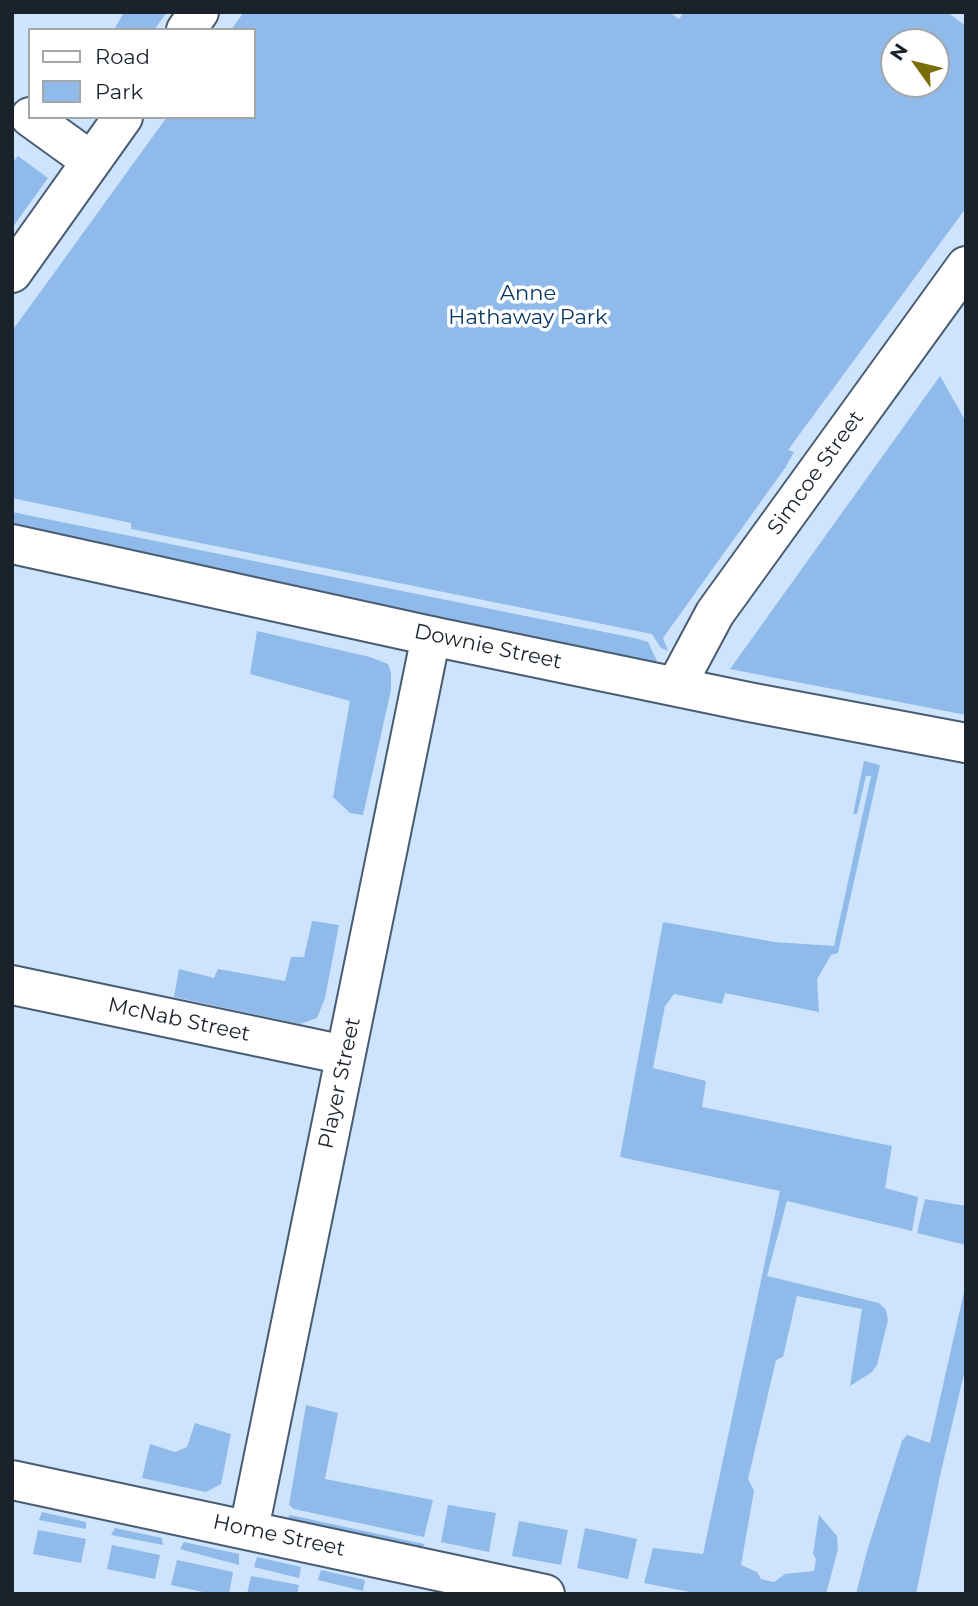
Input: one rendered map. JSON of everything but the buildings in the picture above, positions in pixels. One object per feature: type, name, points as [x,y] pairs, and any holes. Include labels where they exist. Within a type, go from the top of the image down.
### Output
[{"type":"street","points":[[187,28],[199,12]]},
{"type":"street","points":[[12,105],[28,116]]},
{"type":"street","points":[[33,119],[91,161]]},
{"type":"street","points":[[12,273],[122,119]]},
{"type":"street","name":"Simcoe Street","points":[[676,686],[715,613],[966,266]]},
{"type":"street","name":"Downie Street","points":[[12,544],[431,636],[966,743]]},
{"type":"street","name":"Player Street","points":[[249,1529],[431,636]]},
{"type":"street","name":"McNab Street","points":[[12,985],[345,1055]]},
{"type":"street","name":"Home Street","points":[[12,1479],[545,1594]]},
{"type":"green space","points":[[124,12],[167,12],[155,28],[115,28]]},
{"type":"green space","name":"Anne Hathaway Park","points":[[244,12],[669,12],[679,19],[684,12],[947,12],[966,26],[966,208],[788,450],[794,452],[785,468],[663,638],[668,651],[661,648],[652,634],[131,529],[131,523],[12,498],[12,331],[166,119],[256,119],[256,28],[232,28]]},
{"type":"green space","points":[[18,156],[48,178],[12,228],[12,163]]},
{"type":"green space","points":[[940,376],[966,422],[966,715],[730,669]]},
{"type":"green space","points":[[12,512],[634,638],[648,642],[657,661],[651,665],[12,534]]},
{"type":"green space","points":[[257,631],[370,657],[388,664],[391,690],[363,815],[350,813],[333,797],[350,701],[250,674]]},
{"type":"green space","points":[[864,761],[880,765],[838,953],[831,955],[817,979],[819,1012],[725,993],[722,1004],[674,994],[665,1006],[653,1068],[706,1081],[702,1107],[892,1146],[885,1188],[918,1197],[912,1231],[787,1201],[767,1276],[879,1303],[886,1310],[888,1320],[877,1365],[872,1372],[850,1386],[862,1309],[797,1296],[783,1357],[776,1360],[748,1479],[754,1491],[741,1565],[757,1572],[761,1579],[774,1582],[785,1574],[814,1571],[816,1559],[813,1554],[819,1515],[837,1536],[838,1549],[826,1594],[700,1594],[644,1583],[653,1548],[703,1554],[780,1191],[620,1157],[663,922],[774,942],[834,946],[871,776],[866,776],[857,814],[853,814]]},
{"type":"green space","points":[[312,921],[339,925],[325,998],[317,1018],[300,1024],[174,997],[179,969],[214,978],[218,969],[285,981],[291,957],[304,957]]},
{"type":"green space","points":[[925,1199],[966,1206],[966,1245],[917,1233]]},
{"type":"green space","points":[[966,1283],[966,1365],[916,1594],[856,1594],[902,1441],[907,1435],[930,1443]]},
{"type":"green space","points":[[306,1405],[338,1413],[325,1479],[433,1500],[424,1537],[294,1509],[289,1505]]},
{"type":"green space","points":[[195,1423],[231,1434],[221,1484],[206,1492],[142,1478],[150,1444],[175,1452],[187,1447]]},
{"type":"green space","points":[[448,1505],[496,1513],[489,1552],[441,1542]]},
{"type":"green space","points":[[42,1512],[86,1522],[86,1529],[39,1520]]},
{"type":"green space","points":[[290,1515],[424,1544],[422,1551],[298,1523],[288,1517]]},
{"type":"green space","points":[[519,1521],[568,1530],[561,1565],[512,1556]]},
{"type":"green space","points":[[115,1528],[162,1538],[163,1545],[111,1535]]},
{"type":"green space","points":[[585,1528],[637,1539],[628,1579],[577,1568]]},
{"type":"green space","points":[[38,1530],[86,1539],[81,1563],[33,1554]]},
{"type":"green space","points":[[184,1542],[239,1554],[239,1565],[180,1549]]},
{"type":"green space","points":[[112,1545],[160,1555],[155,1579],[107,1569]]},
{"type":"green space","points":[[257,1557],[301,1567],[299,1578],[254,1567]]},
{"type":"green space","points":[[177,1560],[233,1572],[229,1594],[212,1594],[171,1585]]},
{"type":"green space","points":[[321,1570],[365,1580],[363,1591],[318,1580]]},
{"type":"green space","points":[[251,1576],[299,1585],[297,1594],[247,1594]]}]
